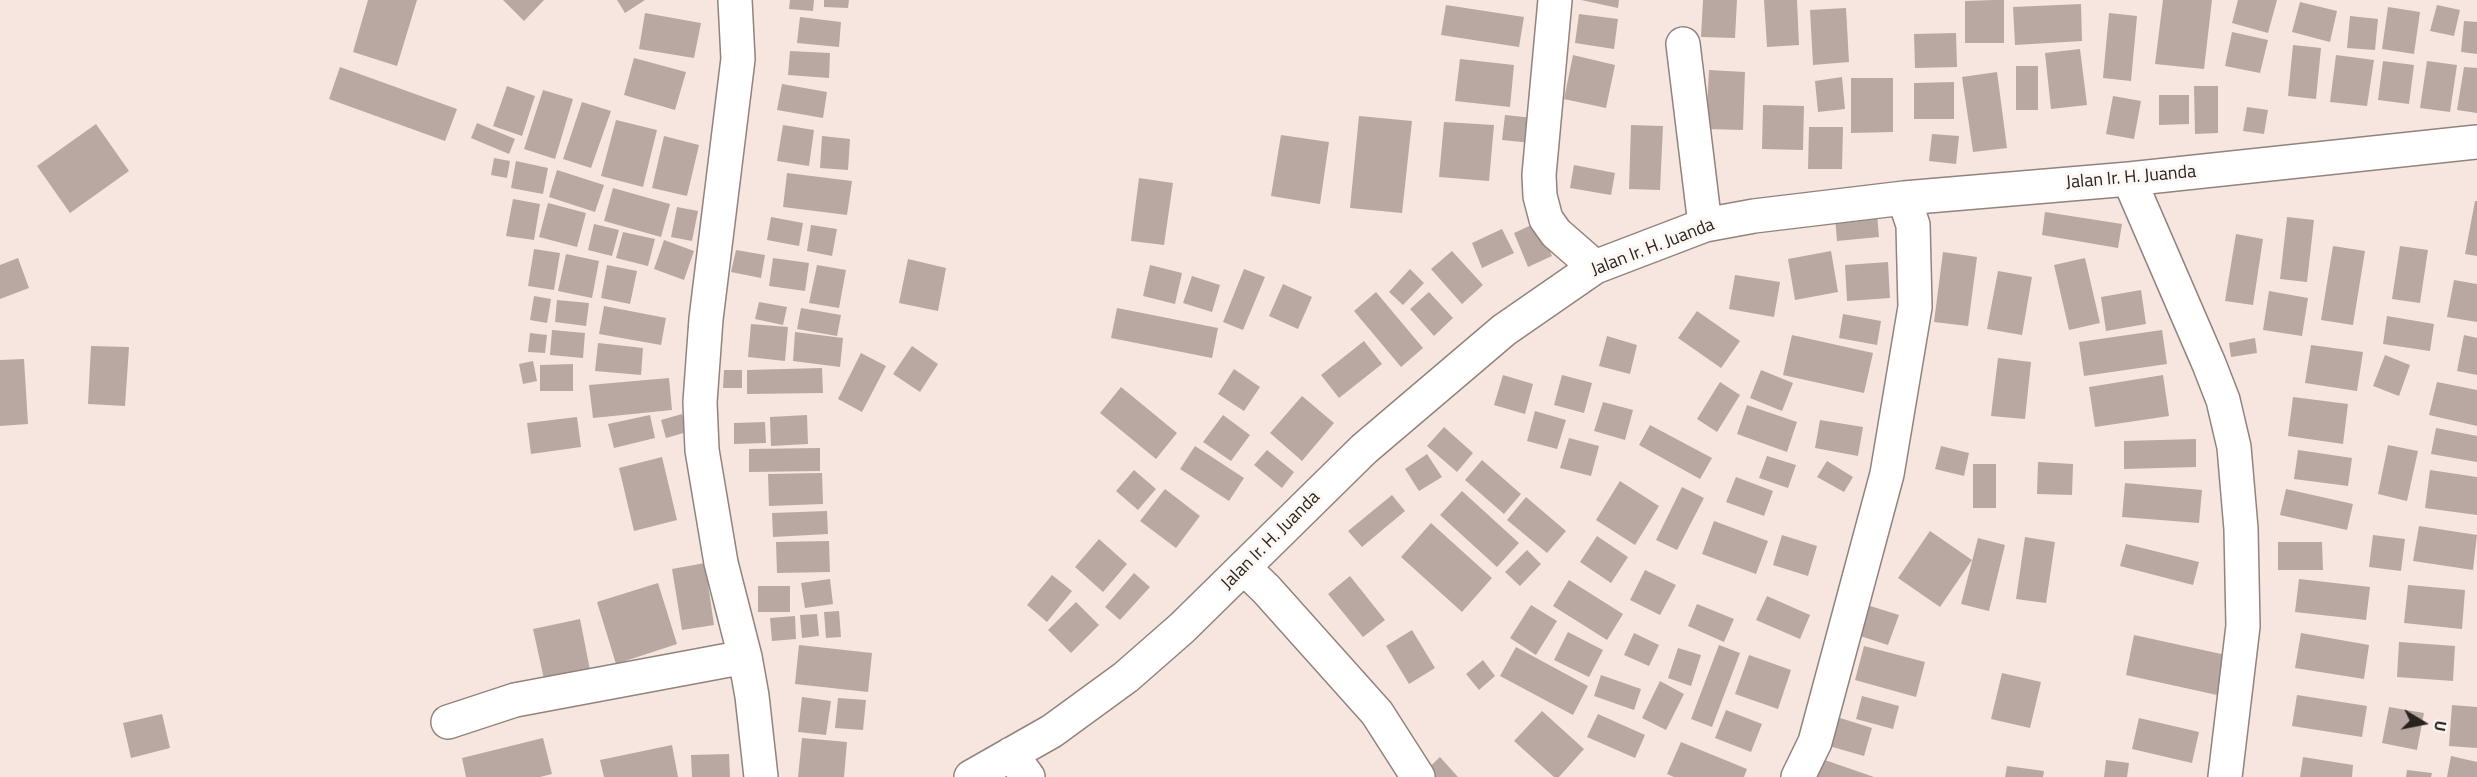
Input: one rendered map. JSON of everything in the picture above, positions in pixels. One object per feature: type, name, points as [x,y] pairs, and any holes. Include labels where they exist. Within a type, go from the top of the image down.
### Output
[{"type":"street","points":[[735,0],[738,59],[706,320],[700,402],[707,493],[721,563],[745,657],[758,738],[761,777]]},
{"type":"street","points":[[1555,0],[1539,175],[1540,196],[1546,219],[1556,233],[1595,267]]},
{"type":"street","points":[[1683,44],[1705,225]]},
{"type":"street","name":"Jalan Ir. H. Juanda","points":[[971,777],[1020,765],[1052,731],[1126,676],[1182,628],[1364,449],[1504,330],[1595,267],[1705,225],[1754,216],[1904,198],[2129,179],[2477,142]]},
{"type":"street","points":[[2129,179],[2209,364],[2223,400],[2234,447],[2241,529],[2243,626],[2225,777]]},
{"type":"street","points":[[1798,777],[1815,742],[1887,474],[1915,307],[1913,225],[1904,198]]},
{"type":"street","points":[[1244,568],[1266,589],[1377,713],[1418,777]]},
{"type":"street","points":[[448,722],[515,700],[745,657]]},
{"type":"building","points":[[368,0],[417,0],[397,66],[353,52]]},
{"type":"building","points":[[503,0],[544,0],[524,21]]},
{"type":"building","points":[[617,0],[645,0],[625,13]]},
{"type":"building","points":[[790,0],[814,0],[813,11],[789,9]]},
{"type":"building","points":[[824,0],[849,0],[848,8],[824,7]]},
{"type":"building","points":[[1581,0],[1619,0],[1618,8]]},
{"type":"building","points":[[1703,0],[1737,0],[1735,38],[1701,37]]},
{"type":"building","points":[[1764,0],[1797,0],[1799,45],[1767,47]]},
{"type":"building","points":[[2004,0],[2004,43],[1965,43],[1965,1]]},
{"type":"building","points":[[2163,0],[2212,0],[2204,69],[2155,64]]},
{"type":"building","points":[[2238,0],[2277,0],[2268,33],[2232,23]]},
{"type":"building","points":[[2300,2],[2337,11],[2330,42],[2292,32]]},
{"type":"building","points":[[2081,4],[2082,41],[2015,45],[2013,7]]},
{"type":"building","points":[[1446,5],[1524,17],[1519,47],[1441,35]]},
{"type":"building","points":[[2437,5],[2460,10],[2454,36],[2430,31]]},
{"type":"building","points":[[2388,7],[2420,12],[2414,54],[2382,49]]},
{"type":"building","points":[[1846,8],[1849,62],[1813,65],[1810,10]]},
{"type":"building","points":[[645,13],[701,23],[694,58],[639,49]]},
{"type":"building","points":[[2109,13],[2137,16],[2131,81],[2103,78]]},
{"type":"building","points":[[1579,14],[1618,19],[1614,49],[1575,43]]},
{"type":"building","points":[[2350,16],[2378,19],[2375,50],[2347,48]]},
{"type":"building","points":[[800,17],[841,22],[839,47],[797,43]]},
{"type":"building","points":[[2464,21],[2477,22],[2477,54],[2461,52]]},
{"type":"building","points":[[2232,32],[2268,40],[2260,73],[2225,66]]},
{"type":"building","points":[[1956,33],[1957,67],[1915,68],[1914,34]]},
{"type":"building","points":[[2293,45],[2321,48],[2316,99],[2288,96]]},
{"type":"building","points":[[2080,49],[2087,105],[2051,109],[2045,53]]},
{"type":"building","points":[[790,51],[830,53],[829,78],[788,75]]},
{"type":"building","points":[[1573,55],[1615,65],[1606,108],[1564,99]]},
{"type":"building","points":[[2336,55],[2374,60],[2367,106],[2330,102]]},
{"type":"building","points":[[634,58],[686,72],[675,110],[624,95]]},
{"type":"building","points":[[1460,59],[1514,65],[1510,107],[1455,101]]},
{"type":"building","points":[[2383,61],[2414,65],[2409,104],[2378,100]]},
{"type":"building","points":[[2427,61],[2457,65],[2450,112],[2420,108]]},
{"type":"building","points":[[2016,66],[2038,66],[2038,110],[2016,110]]},
{"type":"building","points":[[340,67],[457,109],[445,141],[329,99]]},
{"type":"building","points":[[2464,67],[2477,68],[2477,113],[2457,110]]},
{"type":"building","points":[[1709,70],[1745,72],[1743,130],[1706,129]]},
{"type":"building","points":[[1997,72],[2007,148],[1973,152],[1962,77]]},
{"type":"building","points":[[1842,77],[1845,109],[1818,112],[1815,81]]},
{"type":"building","points":[[1851,78],[1893,78],[1893,132],[1851,133]]},
{"type":"building","points":[[1954,82],[1954,119],[1914,119],[1914,83]]},
{"type":"building","points":[[782,84],[827,92],[823,118],[777,110]]},
{"type":"building","points":[[507,86],[535,96],[522,136],[493,126]]},
{"type":"building","points":[[2194,86],[2218,86],[2218,133],[2195,134]]},
{"type":"building","points":[[543,90],[573,99],[555,159],[524,149]]},
{"type":"building","points":[[2159,95],[2189,95],[2189,124],[2159,125]]},
{"type":"building","points":[[2113,96],[2141,101],[2134,139],[2106,134]]},
{"type":"building","points":[[582,102],[611,111],[591,168],[563,159]]},
{"type":"building","points":[[1763,105],[1804,106],[1803,150],[1762,149]]},
{"type":"building","points":[[2247,107],[2268,110],[2264,134],[2243,131]]},
{"type":"building","points":[[1505,115],[1534,118],[1531,143],[1502,140]]},
{"type":"building","points":[[1359,116],[1412,121],[1402,213],[1350,208]]},
{"type":"building","points":[[616,120],[657,130],[643,187],[601,176]]},
{"type":"building","points":[[1444,122],[1494,125],[1489,181],[1439,177]]},
{"type":"building","points":[[477,123],[515,139],[509,154],[471,138]]},
{"type":"building","points":[[96,124],[129,171],[70,213],[37,166]]},
{"type":"building","points":[[783,125],[814,130],[809,166],[777,161]]},
{"type":"building","points":[[1631,125],[1663,126],[1660,190],[1629,189]]},
{"type":"building","points":[[1809,127],[1843,127],[1842,169],[1808,169]]},
{"type":"building","points":[[1932,134],[1959,136],[1956,164],[1929,161]]},
{"type":"building","points":[[1281,135],[1329,142],[1320,204],[1271,196]]},
{"type":"building","points":[[664,136],[699,145],[687,196],[652,188]]},
{"type":"building","points":[[822,136],[850,139],[848,170],[820,168]]},
{"type":"building","points":[[494,158],[510,161],[507,178],[491,175]]},
{"type":"building","points":[[516,161],[548,168],[543,194],[511,188]]},
{"type":"building","points":[[1574,165],[1615,173],[1611,195],[1570,188]]},
{"type":"building","points":[[557,170],[604,185],[595,212],[549,197]]},
{"type":"building","points":[[787,173],[852,181],[847,215],[783,207]]},
{"type":"building","points":[[1139,178],[1173,183],[1164,245],[1131,241]]},
{"type":"building","points":[[613,188],[670,204],[661,237],[604,221]]},
{"type":"building","points":[[513,199],[540,204],[534,240],[506,236]]},
{"type":"building","points":[[2475,201],[2477,201],[2477,256],[2465,254]]},
{"type":"building","points":[[548,203],[586,213],[577,247],[539,237]]},
{"type":"building","points":[[677,207],[698,211],[692,241],[671,237]]},
{"type":"building","points":[[2045,212],[2122,224],[2118,248],[2042,235]]},
{"type":"building","points":[[1877,213],[1879,237],[1837,241],[1835,217]]},
{"type":"building","points":[[771,217],[803,223],[799,246],[767,240]]},
{"type":"building","points":[[2287,217],[2314,220],[2307,282],[2280,279]]},
{"type":"building","points":[[1538,222],[1552,256],[1528,267],[1514,233]]},
{"type":"building","points":[[594,224],[619,230],[612,256],[588,250]]},
{"type":"building","points":[[811,225],[837,229],[832,256],[807,251]]},
{"type":"building","points":[[1502,229],[1514,253],[1482,268],[1472,243]]},
{"type":"building","points":[[623,232],[655,239],[648,266],[616,258]]},
{"type":"building","points":[[2236,234],[2263,239],[2253,305],[2225,301]]},
{"type":"building","points":[[664,240],[694,251],[684,280],[654,269]]},
{"type":"building","points":[[2333,246],[2365,251],[2353,325],[2321,320]]},
{"type":"building","points":[[2400,246],[2428,250],[2420,303],[2392,299]]},
{"type":"building","points":[[534,249],[560,253],[554,290],[528,286]]},
{"type":"building","points":[[736,250],[765,255],[761,278],[731,272]]},
{"type":"building","points":[[1452,251],[1483,285],[1462,304],[1431,269]]},
{"type":"building","points":[[1831,251],[1838,292],[1795,300],[1788,259]]},
{"type":"building","points":[[1943,252],[1977,257],[1968,326],[1934,322]]},
{"type":"building","points":[[566,254],[599,261],[592,298],[558,291]]},
{"type":"building","points":[[18,258],[29,288],[0,299],[0,265]]},
{"type":"building","points":[[773,258],[809,263],[805,291],[769,286]]},
{"type":"building","points":[[2085,258],[2100,323],[2069,330],[2054,265]]},
{"type":"building","points":[[908,259],[946,268],[938,311],[899,303]]},
{"type":"building","points":[[1888,262],[1890,298],[1847,301],[1845,265]]},
{"type":"building","points":[[607,265],[637,271],[630,304],[601,298]]},
{"type":"building","points":[[817,265],[846,270],[839,308],[809,303]]},
{"type":"building","points":[[1150,265],[1182,273],[1175,304],[1143,296]]},
{"type":"building","points":[[1244,269],[1265,277],[1243,330],[1223,322]]},
{"type":"building","points":[[1410,269],[1424,283],[1403,305],[1389,292]]},
{"type":"building","points":[[1998,271],[2032,277],[2022,335],[1987,329]]},
{"type":"building","points":[[1735,275],[1780,282],[1774,317],[1729,309]]},
{"type":"building","points":[[1192,276],[1220,285],[1212,312],[1183,303]]},
{"type":"building","points":[[2454,280],[2477,284],[2477,322],[2447,317]]},
{"type":"building","points":[[1283,284],[1312,297],[1298,329],[1269,316]]},
{"type":"building","points":[[2141,290],[2146,324],[2106,331],[2101,297]]},
{"type":"building","points":[[2269,291],[2308,298],[2302,336],[2263,330]]},
{"type":"building","points":[[1376,292],[1423,348],[1401,367],[1354,311]]},
{"type":"building","points":[[1429,292],[1453,318],[1434,336],[1410,309]]},
{"type":"building","points":[[534,296],[551,299],[547,323],[530,320]]},
{"type":"building","points":[[557,300],[589,303],[586,326],[555,322]]},
{"type":"building","points":[[759,302],[787,307],[783,325],[755,319]]},
{"type":"building","points":[[604,306],[666,318],[661,345],[599,334]]},
{"type":"building","points":[[801,308],[841,315],[837,336],[797,329]]},
{"type":"building","points":[[1117,308],[1218,328],[1212,358],[1111,338]]},
{"type":"building","points":[[1697,311],[1740,341],[1721,368],[1678,338]]},
{"type":"building","points":[[1843,314],[1881,321],[1877,345],[1839,338]]},
{"type":"building","points":[[2387,316],[2434,324],[2430,351],[2383,344]]},
{"type":"building","points":[[751,324],[788,327],[785,361],[748,357]]},
{"type":"building","points":[[552,330],[585,333],[583,358],[550,355]]},
{"type":"building","points":[[2162,330],[2167,364],[2084,376],[2079,342]]},
{"type":"building","points":[[795,332],[843,338],[840,367],[793,361]]},
{"type":"building","points":[[530,333],[547,335],[545,353],[528,352]]},
{"type":"building","points":[[1792,335],[1873,353],[1864,393],[1783,375]]},
{"type":"building","points":[[2464,335],[2477,338],[2477,375],[2457,371]]},
{"type":"building","points":[[1607,336],[1637,345],[1630,374],[1599,366]]},
{"type":"building","points":[[2255,338],[2257,353],[2231,357],[2229,343]]},
{"type":"building","points":[[1364,341],[1382,364],[1339,398],[1321,375]]},
{"type":"building","points":[[598,343],[643,348],[641,375],[595,371]]},
{"type":"building","points":[[2311,345],[2363,352],[2357,391],[2305,383]]},
{"type":"building","points":[[91,346],[129,347],[125,406],[88,404]]},
{"type":"building","points":[[912,346],[938,364],[920,392],[893,374]]},
{"type":"building","points":[[861,353],[886,366],[862,412],[838,399]]},
{"type":"building","points":[[2385,355],[2410,365],[2399,396],[2373,386]]},
{"type":"building","points":[[1998,358],[2031,362],[2025,419],[1991,416]]},
{"type":"building","points":[[24,359],[28,424],[0,426],[0,360]]},
{"type":"building","points":[[533,361],[537,381],[523,384],[519,364]]},
{"type":"building","points":[[573,364],[573,391],[540,391],[540,365]]},
{"type":"building","points":[[822,368],[823,393],[747,394],[747,370]]},
{"type":"building","points":[[1234,369],[1260,387],[1244,411],[1218,394]]},
{"type":"building","points":[[724,370],[742,370],[742,388],[723,388]]},
{"type":"building","points":[[1761,370],[1793,383],[1782,411],[1750,398]]},
{"type":"building","points":[[1503,375],[1533,384],[1525,414],[1494,405]]},
{"type":"building","points":[[1562,375],[1592,383],[1584,413],[1554,405]]},
{"type":"building","points":[[2163,375],[2169,416],[2095,427],[2089,387]]},
{"type":"building","points":[[669,378],[672,410],[593,418],[589,385]]},
{"type":"building","points":[[1720,382],[1740,395],[1717,432],[1697,419]]},
{"type":"building","points":[[2437,382],[2477,390],[2477,426],[2429,415]]},
{"type":"building","points":[[1121,387],[1177,433],[1156,459],[1100,413]]},
{"type":"building","points":[[1302,396],[1334,423],[1302,461],[1270,433]]},
{"type":"building","points":[[2293,397],[2348,404],[2343,444],[2288,436]]},
{"type":"building","points":[[1603,402],[1633,410],[1625,440],[1594,431]]},
{"type":"building","points":[[1747,405],[1797,422],[1787,452],[1737,434]]},
{"type":"building","points":[[1535,411],[1566,420],[1557,449],[1527,441]]},
{"type":"building","points":[[682,414],[687,432],[666,438],[661,420]]},
{"type":"building","points":[[650,415],[655,438],[614,448],[608,424]]},
{"type":"building","points":[[807,415],[808,444],[771,446],[770,417]]},
{"type":"building","points":[[1223,415],[1250,435],[1231,461],[1203,442]]},
{"type":"building","points":[[577,417],[581,447],[531,454],[527,423]]},
{"type":"building","points":[[1820,420],[1863,427],[1858,456],[1815,448]]},
{"type":"building","points":[[765,422],[766,443],[734,444],[734,423]]},
{"type":"building","points":[[1650,425],[1712,458],[1700,479],[1639,445]]},
{"type":"building","points":[[1444,427],[1473,453],[1457,472],[1427,446]]},
{"type":"building","points":[[2436,428],[2477,436],[2477,462],[2431,454]]},
{"type":"building","points":[[1569,438],[1599,446],[1591,476],[1560,468]]},
{"type":"building","points":[[2196,439],[2196,467],[2124,469],[2124,441]]},
{"type":"building","points":[[2388,445],[2418,451],[2407,501],[2378,494]]},
{"type":"building","points":[[1195,446],[1244,478],[1229,501],[1180,469]]},
{"type":"building","points":[[1941,446],[1969,453],[1964,476],[1935,469]]},
{"type":"building","points":[[820,448],[820,471],[749,472],[749,449]]},
{"type":"building","points":[[1267,450],[1294,472],[1282,488],[1254,465]]},
{"type":"building","points":[[2298,450],[2352,458],[2348,486],[2294,479]]},
{"type":"building","points":[[1427,454],[1442,477],[1419,491],[1405,469]]},
{"type":"building","points":[[1767,456],[1796,465],[1788,488],[1759,478]]},
{"type":"building","points":[[662,457],[677,520],[634,531],[619,468]]},
{"type":"building","points":[[1482,460],[1521,494],[1504,514],[1465,480]]},
{"type":"building","points":[[1827,461],[1853,477],[1844,492],[1817,477]]},
{"type":"building","points":[[2038,462],[2073,464],[2072,495],[2037,494]]},
{"type":"building","points":[[1973,464],[1996,464],[1996,508],[1973,508]]},
{"type":"building","points":[[1134,470],[1156,489],[1138,510],[1116,491]]},
{"type":"building","points":[[2430,470],[2477,477],[2477,515],[2425,508]]},
{"type":"building","points":[[822,473],[823,504],[769,506],[768,474]]},
{"type":"building","points":[[1736,477],[1773,491],[1764,516],[1726,502]]},
{"type":"building","points":[[1620,481],[1659,506],[1635,545],[1596,520]]},
{"type":"building","points":[[2125,483],[2202,490],[2199,523],[2122,517]]},
{"type":"building","points":[[1682,487],[1704,498],[1677,550],[1656,540]]},
{"type":"building","points":[[1165,489],[1200,516],[1176,548],[1140,521]]},
{"type":"building","points":[[2286,489],[2353,504],[2347,530],[2280,515]]},
{"type":"building","points":[[1462,491],[1519,543],[1497,567],[1440,515]]},
{"type":"building","points":[[1392,495],[1405,511],[1362,547],[1348,531]]},
{"type":"building","points":[[1526,497],[1566,531],[1547,553],[1507,520]]},
{"type":"building","points":[[827,511],[828,534],[773,537],[772,513]]},
{"type":"building","points":[[1714,521],[1768,541],[1756,574],[1702,554]]},
{"type":"building","points":[[1431,523],[1492,578],[1462,612],[1401,557]]},
{"type":"building","points":[[2419,526],[2477,535],[2473,570],[2413,561]]},
{"type":"building","points":[[1930,531],[1972,560],[1940,607],[1898,578]]},
{"type":"building","points":[[1782,535],[1817,546],[1808,576],[1773,565]]},
{"type":"building","points":[[2373,535],[2405,539],[2401,571],[2369,567]]},
{"type":"building","points":[[1597,536],[1628,557],[1611,583],[1580,562]]},
{"type":"building","points":[[2025,537],[2055,542],[2046,603],[2016,599]]},
{"type":"building","points":[[1978,538],[2005,545],[1989,611],[1961,604]]},
{"type":"building","points":[[1099,539],[1127,564],[1103,592],[1075,567]]},
{"type":"building","points":[[829,541],[830,572],[777,573],[776,542]]},
{"type":"building","points":[[2278,542],[2322,542],[2323,570],[2278,570]]},
{"type":"building","points":[[2126,544],[2199,562],[2193,585],[2120,566]]},
{"type":"building","points":[[1527,550],[1541,564],[1520,586],[1505,572]]},
{"type":"building","points":[[705,563],[714,625],[682,630],[672,569]]},
{"type":"building","points":[[1645,570],[1676,585],[1660,615],[1630,600]]},
{"type":"building","points":[[1134,573],[1150,587],[1120,620],[1105,607]]},
{"type":"building","points":[[1052,575],[1072,591],[1047,622],[1027,605]]},
{"type":"building","points":[[1350,576],[1385,620],[1363,637],[1328,594]]},
{"type":"building","points":[[830,579],[833,604],[805,608],[801,583]]},
{"type":"building","points":[[2299,579],[2370,587],[2366,620],[2295,612]]},
{"type":"building","points":[[1569,580],[1623,614],[1607,640],[1553,606]]},
{"type":"building","points":[[658,583],[677,644],[616,664],[597,602]]},
{"type":"building","points":[[2408,585],[2465,590],[2462,629],[2404,623]]},
{"type":"building","points":[[758,586],[790,586],[790,612],[758,612]]},
{"type":"building","points":[[1767,596],[1810,615],[1800,639],[1756,620]]},
{"type":"building","points":[[1076,602],[1099,625],[1071,653],[1048,630]]},
{"type":"building","points":[[1697,604],[1734,619],[1724,642],[1688,626]]},
{"type":"building","points":[[1864,604],[1899,615],[1888,645],[1854,634]]},
{"type":"building","points":[[1531,605],[1557,621],[1536,655],[1510,638]]},
{"type":"building","points":[[839,611],[841,637],[826,638],[824,612]]},
{"type":"building","points":[[817,614],[819,636],[802,638],[800,615]]},
{"type":"building","points":[[795,616],[796,639],[772,641],[770,618]]},
{"type":"building","points":[[580,619],[590,670],[544,679],[533,629]]},
{"type":"building","points":[[1412,630],[1435,668],[1409,684],[1386,646]]},
{"type":"building","points":[[1568,632],[1603,650],[1589,677],[1554,660]]},
{"type":"building","points":[[1634,633],[1659,645],[1649,666],[1624,655]]},
{"type":"building","points":[[2301,633],[2369,645],[2364,679],[2295,668]]},
{"type":"building","points":[[2134,635],[2226,655],[2217,695],[2126,675]]},
{"type":"building","points":[[2399,642],[2455,646],[2453,681],[2397,677]]},
{"type":"building","points":[[799,645],[872,653],[868,692],[795,684]]},
{"type":"building","points":[[1719,645],[1740,653],[1712,727],[1691,719]]},
{"type":"building","points":[[1864,646],[1925,662],[1916,697],[1855,680]]},
{"type":"building","points":[[1516,647],[1588,686],[1573,715],[1500,676]]},
{"type":"building","points":[[1678,648],[1701,655],[1691,686],[1668,678]]},
{"type":"building","points":[[1749,655],[1791,670],[1778,709],[1735,694]]},
{"type":"building","points":[[1483,660],[1495,676],[1479,690],[1466,674]]},
{"type":"building","points":[[2002,673],[2041,682],[2030,728],[1991,719]]},
{"type":"building","points":[[1601,675],[1641,689],[1634,710],[1594,696]]},
{"type":"building","points":[[1660,681],[1684,694],[1666,730],[1642,718]]},
{"type":"building","points":[[2297,695],[2367,706],[2362,737],[2292,726]]},
{"type":"building","points":[[1862,696],[1899,706],[1893,729],[1856,719]]},
{"type":"building","points":[[802,697],[831,701],[826,735],[798,732]]},
{"type":"building","points":[[838,698],[866,700],[863,730],[835,728]]},
{"type":"building","points":[[2452,705],[2477,707],[2477,748],[2449,746]]},
{"type":"building","points":[[2389,707],[2424,713],[2417,750],[2382,743]]},
{"type":"building","points":[[1726,710],[1762,724],[1751,752],[1715,738]]},
{"type":"building","points":[[1542,711],[1584,749],[1559,777],[1554,777],[1514,741]]},
{"type":"building","points":[[162,714],[170,748],[131,758],[123,723]]},
{"type":"building","points":[[1598,714],[1645,735],[1635,758],[1587,737]]},
{"type":"building","points":[[1837,717],[1872,728],[1864,756],[1829,746]]},
{"type":"building","points":[[2139,718],[2199,732],[2192,763],[2132,749]]},
{"type":"building","points":[[543,738],[552,774],[540,777],[466,777],[462,758]]},
{"type":"building","points":[[802,738],[847,742],[844,777],[798,777]]},
{"type":"building","points":[[1681,742],[1747,769],[1744,777],[1674,777],[1667,774]]},
{"type":"building","points":[[672,745],[678,777],[604,777],[600,760]]},
{"type":"building","points":[[729,754],[730,777],[692,777],[691,755]]},
{"type":"building","points":[[2451,756],[2477,762],[2477,777],[2447,777]]},
{"type":"building","points":[[1440,757],[1458,777],[1420,776]]},
{"type":"building","points":[[2303,757],[2353,765],[2352,777],[2300,777]]},
{"type":"building","points":[[1819,758],[1874,777],[1812,777]]},
{"type":"building","points":[[2106,760],[2129,763],[2127,777],[2104,777]]},
{"type":"building","points":[[2007,766],[2044,771],[2043,777],[2005,777]]},
{"type":"building","points":[[2407,770],[2432,773],[2431,777],[2406,777]]}]
